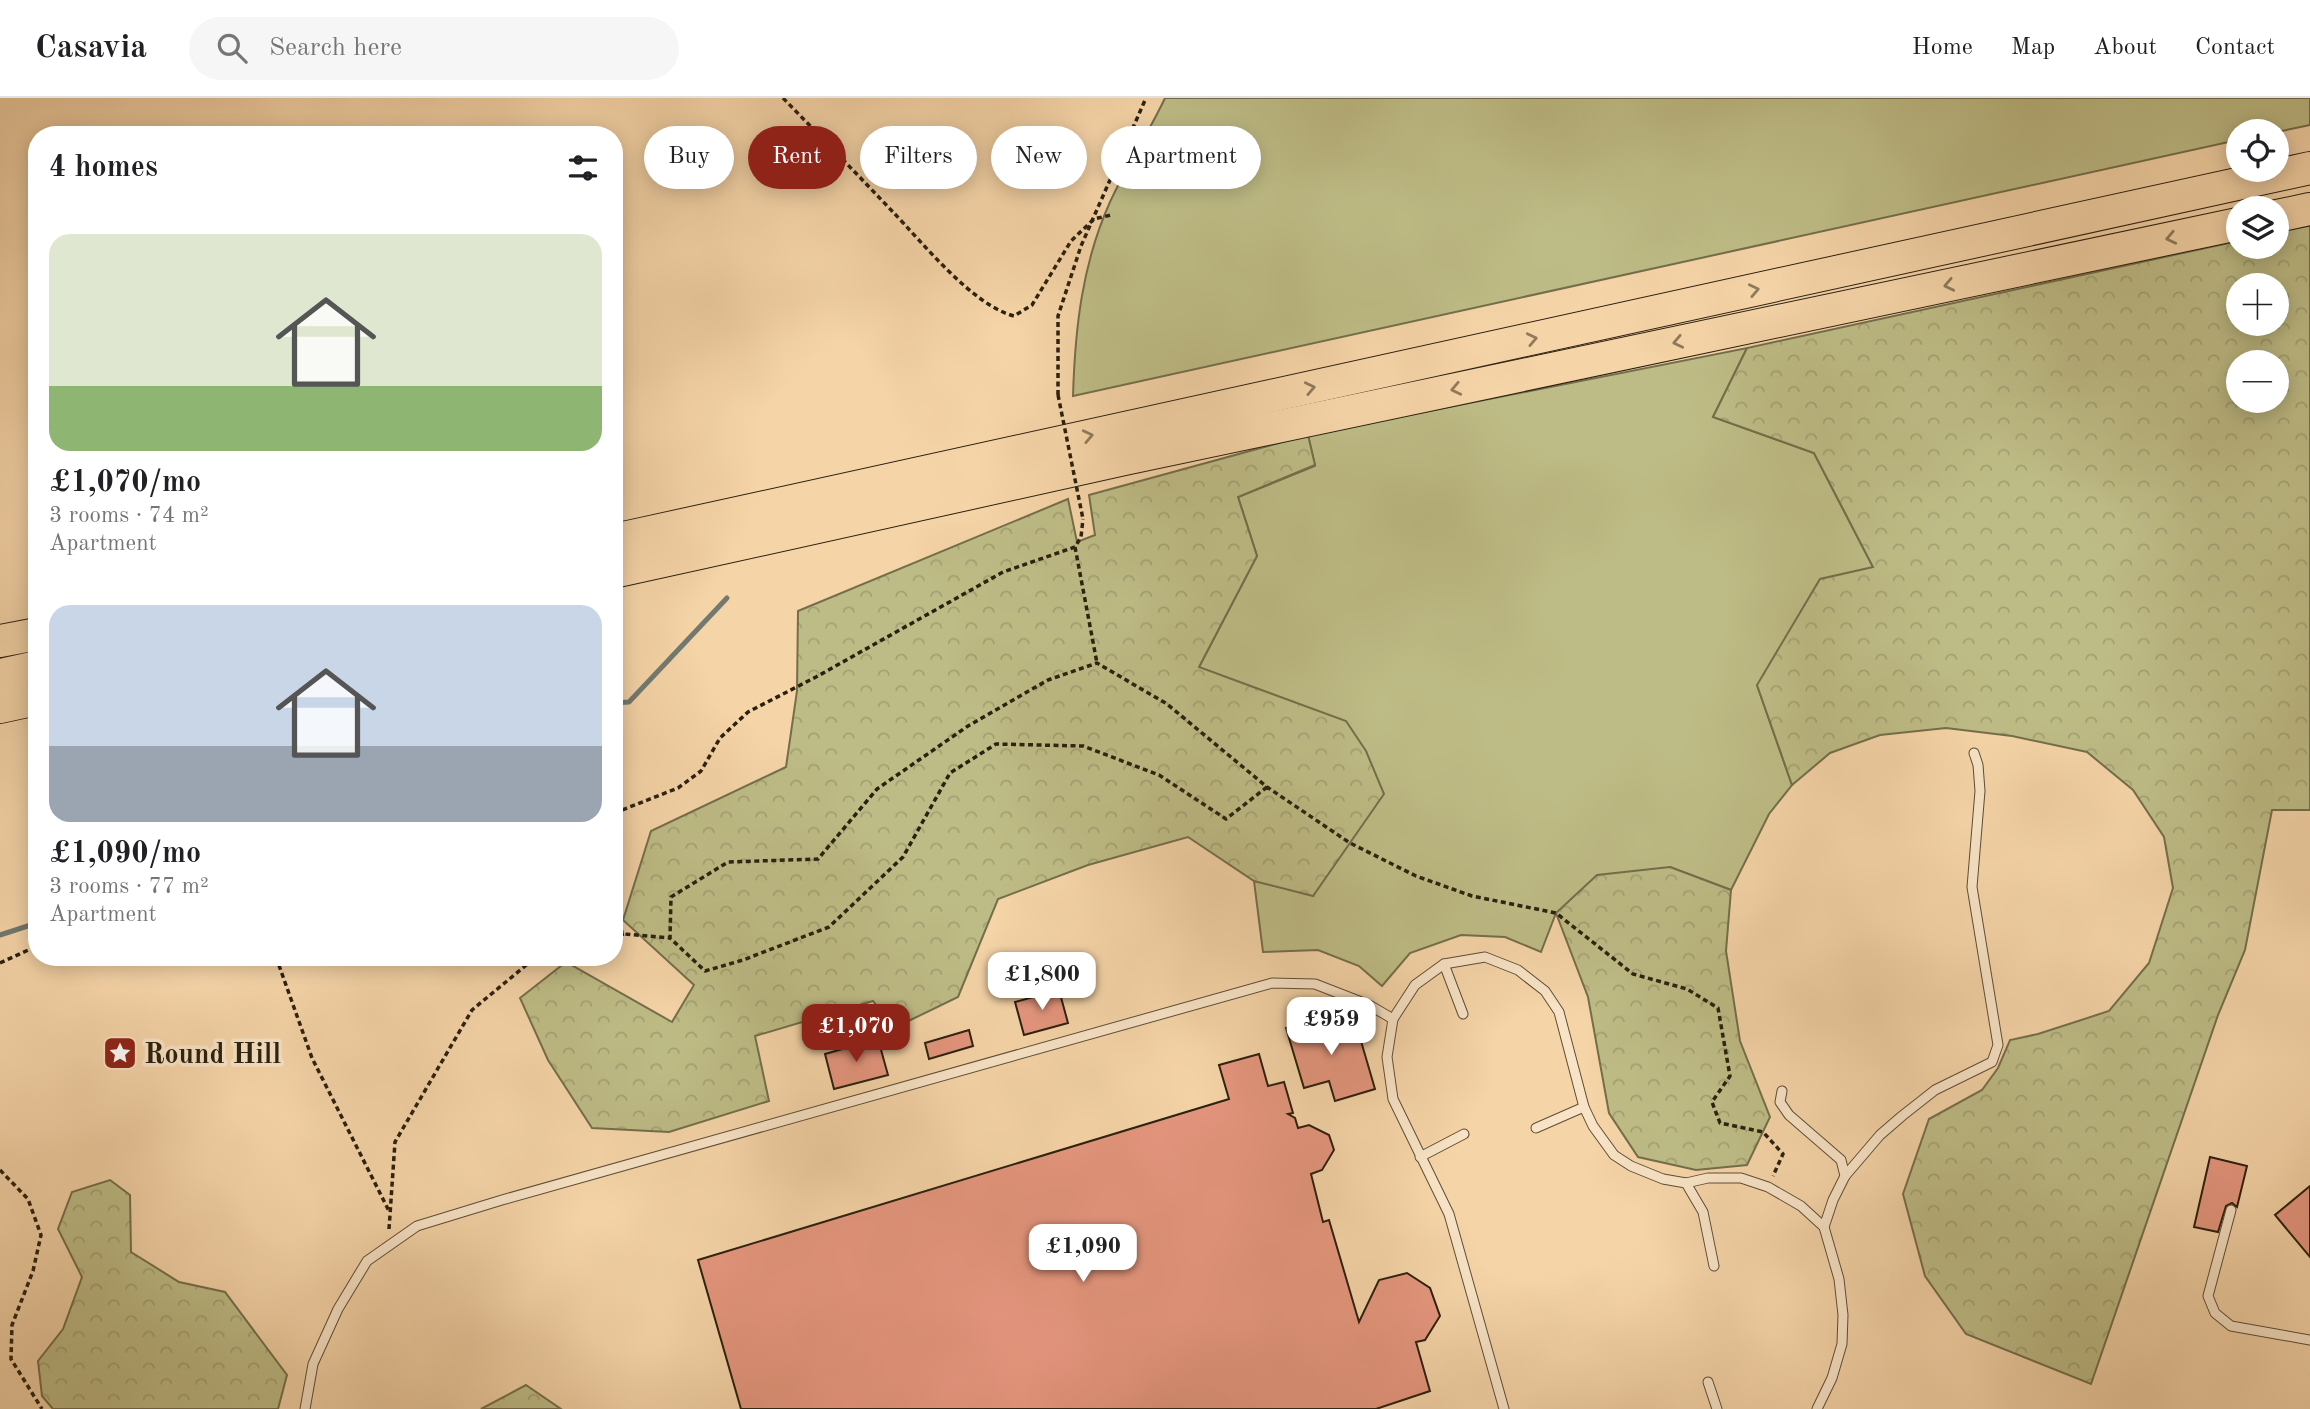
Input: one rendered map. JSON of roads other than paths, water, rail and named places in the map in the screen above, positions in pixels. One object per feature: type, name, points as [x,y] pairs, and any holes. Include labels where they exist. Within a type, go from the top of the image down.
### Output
[{"type":"highway","points":[[623,538],[2310,168]]},
{"type":"highway","points":[[2289,213],[2310,209]]},
{"type":"highway","points":[[623,570],[1125,459],[2226,227]]},
{"type":"highway","points":[[623,525],[1050,445]]},
{"type":"highway","points":[[0,641],[28,636]]},
{"type":"highway","points":[[0,675],[28,669]]},
{"type":"highway","points":[[0,707],[28,701]]},
{"type":"lane","points":[[1824,1227],[1833,1200],[1845,1177],[1880,1135],[1935,1090],[1992,1062],[1998,1045],[1972,887],[1980,791],[1974,752]]},
{"type":"lane","points":[[1504,1409],[1449,1214],[1394,1099],[1387,1056],[1393,1019],[1415,985],[1444,964],[1485,957],[1518,970],[1545,991],[1559,1012],[1584,1107],[1593,1126],[1614,1155],[1631,1166],[1663,1179],[1686,1183],[1708,1178],[1741,1178],[1768,1187],[1801,1206],[1824,1227],[1839,1279],[1843,1315],[1842,1344],[1832,1378],[1817,1409]]},
{"type":"lane","points":[[1444,964],[1464,1014]]},
{"type":"lane","points":[[305,1409],[313,1364],[338,1310],[367,1261],[416,1226],[1272,983],[1315,984],[1368,1005],[1393,1019]]},
{"type":"lane","points":[[1782,1091],[1780,1102],[1789,1115],[1841,1160],[1845,1177]]},
{"type":"lane","points":[[1536,1128],[1584,1107]]},
{"type":"lane","points":[[1420,1157],[1464,1135]]},
{"type":"lane","points":[[1686,1183],[1703,1212],[1714,1266]]},
{"type":"lane","points":[[2231,1210],[2208,1296],[2215,1313],[2231,1326],[2310,1340]]},
{"type":"lane","points":[[1708,1382],[1717,1409]]},
{"type":"waterway","points":[[623,702],[629,702],[727,598]]},
{"type":"waterway","points":[[0,935],[28,926]]},
{"type":"place","name":"Round Hill","points":[[120,1053]]}]
